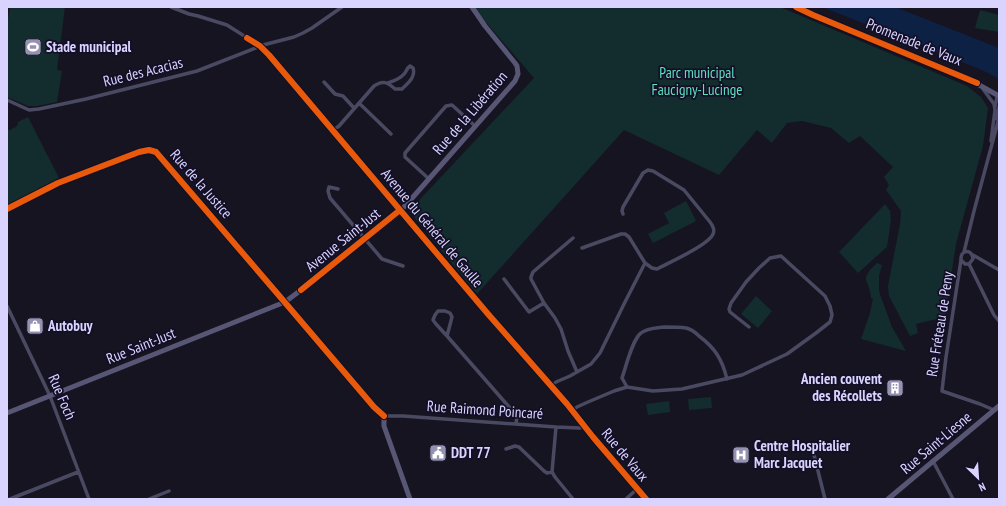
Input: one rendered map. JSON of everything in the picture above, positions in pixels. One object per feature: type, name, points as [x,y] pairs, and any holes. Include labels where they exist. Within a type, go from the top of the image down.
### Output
[{"type":"street","name":"Avenue du Général de Gaulle","points":[[171,7],[189,14],[228,25],[260,46],[585,427]]},
{"type":"street","name":"Rue des Acacias","points":[[7,100],[29,110],[44,108],[197,71],[260,46],[294,37],[312,28],[342,7]]},
{"type":"street","name":"Rue de la Libération","points":[[400,210],[515,81],[517,76],[518,72],[515,63],[485,26],[472,7]]},
{"type":"street","name":"Promenade de Vaux","points":[[796,7],[979,84]]},
{"type":"street","points":[[332,131],[339,126],[374,86],[396,80],[403,75],[407,68],[410,66],[413,68],[413,78],[402,89],[395,89],[388,83]]},
{"type":"street","points":[[324,82],[335,94],[343,96],[354,108]]},
{"type":"street","points":[[979,84],[999,97],[997,98],[993,134],[988,159]]},
{"type":"street","points":[[979,84],[994,104],[995,110]]},
{"type":"street","points":[[359,103],[391,134]]},
{"type":"street","points":[[429,179],[405,158],[405,153],[446,106],[452,105],[475,126]]},
{"type":"street","points":[[995,136],[999,107]]},
{"type":"street","points":[[999,118],[964,252],[961,257],[964,263],[969,264],[994,315],[999,321]]},
{"type":"street","name":"Rue de la Justice","points":[[7,209],[58,183],[139,152],[149,150],[154,151],[284,302]]},
{"type":"street","points":[[582,248],[621,234],[625,234],[629,237],[645,263],[652,268],[657,269],[684,256],[710,239],[714,233],[714,228],[710,222],[684,190],[653,171],[648,170],[643,173],[623,207],[623,214]]},
{"type":"street","points":[[338,189],[329,186],[328,191],[330,198],[382,259],[403,266]]},
{"type":"street","name":"Avenue Saint-Just","points":[[284,302],[307,286],[400,210]]},
{"type":"street","points":[[573,238],[534,272],[531,277],[532,282],[544,303],[561,329],[577,372]]},
{"type":"street","points":[[964,252],[970,252],[999,270]]},
{"type":"street","points":[[969,264],[972,261],[973,255]]},
{"type":"street","points":[[572,411],[588,402],[627,387],[653,391],[682,389],[727,379],[742,374],[787,354],[830,322],[832,315],[830,306],[825,296],[781,256],[770,258],[759,268],[746,282],[731,303],[729,309],[730,312],[749,328]]},
{"type":"street","name":"Rue Fréteau de Peny","points":[[962,260],[942,390],[994,410]]},
{"type":"street","points":[[551,386],[591,364],[600,353],[645,263]]},
{"type":"street","points":[[504,279],[529,312],[544,303]]},
{"type":"street","points":[[284,302],[374,407],[384,416],[384,426],[410,499]]},
{"type":"street","name":"Rue Saint-Just","points":[[7,413],[284,302]]},
{"type":"street","name":"Rue Foch","points":[[7,306],[50,396],[89,499]]},
{"type":"street","points":[[447,336],[452,317],[450,313],[438,311],[434,315],[433,320],[436,324],[517,416],[516,424]]},
{"type":"street","points":[[627,387],[622,378],[635,341],[639,334],[654,328],[687,328],[694,331],[710,344],[715,351],[727,379]]},
{"type":"street","name":"Rue Saint-Liesne","points":[[888,499],[999,406]]},
{"type":"street","name":"Rue Raimond Poincaré","points":[[384,416],[403,416],[556,427],[585,427]]},
{"type":"street","points":[[556,427],[552,472],[573,499]]},
{"type":"street","name":"Rue de Vaux","points":[[585,427],[646,499]]},
{"type":"street","points":[[506,449],[515,446],[519,447],[544,471],[552,472]]},
{"type":"street","points":[[808,448],[813,451],[825,499]]},
{"type":"street","points":[[933,461],[953,499]]},
{"type":"street","points":[[10,499],[78,472]]},
{"type":"street","points":[[626,499],[637,489]]},
{"type":"street","points":[[149,499],[169,491]]},
{"type":"green space","name":"Stade municipal","points":[[10,7],[65,7],[57,70],[62,71],[57,102],[37,106],[28,106],[7,97],[7,24]]},
{"type":"green space","name":"Parc municipal Faucigny-Lucinge","points":[[474,7],[780,7],[967,86],[981,97],[988,108],[983,146],[956,244],[945,317],[916,324],[918,333],[910,336],[889,296],[888,286],[900,224],[901,211],[886,190],[889,185],[884,177],[893,167],[860,136],[849,143],[831,128],[802,121],[787,123],[772,143],[757,130],[719,175],[624,130],[477,294],[409,211],[534,78]]},
{"type":"green space","points":[[980,10],[999,15],[999,32],[975,28]]},
{"type":"green space","points":[[28,117],[59,178],[7,205],[7,129],[10,130],[17,126],[18,122]]},
{"type":"green space","points":[[686,201],[696,221],[653,243],[648,234],[669,223],[664,213]]},
{"type":"green space","points":[[885,204],[890,211],[891,220],[887,247],[858,273],[839,252]]},
{"type":"green space","points":[[877,263],[882,265],[879,276],[879,291],[892,327],[906,351],[861,339],[870,313],[873,298],[871,298],[866,277]]},
{"type":"green space","points":[[756,296],[772,311],[758,328],[741,314]]},
{"type":"green space","points":[[711,397],[712,408],[689,410],[688,399]]},
{"type":"green space","points":[[669,401],[670,412],[648,415],[646,404]]},
{"type":"water","points":[[822,7],[895,7],[999,48],[999,79],[982,70]]},
{"type":"cycle path","points":[[796,7],[977,83]]},
{"type":"cycle path","points":[[247,38],[260,46],[269,55],[488,314],[567,404],[646,499]]},
{"type":"cycle path","points":[[7,209],[58,183],[139,152],[149,150],[156,152],[374,407],[384,416]]},
{"type":"cycle path","points":[[301,290],[400,210]]},
{"type":"place","name":"Stade municipal","points":[[33,47]]},
{"type":"place","name":"Autobuy","points":[[35,326]]},
{"type":"place","name":"Ancien couvent des Récollets","points":[[895,388]]},
{"type":"place","name":"DDT 77","points":[[438,453]]},
{"type":"place","name":"Centre Hospitalier Marc Jacquet","points":[[741,455]]}]
